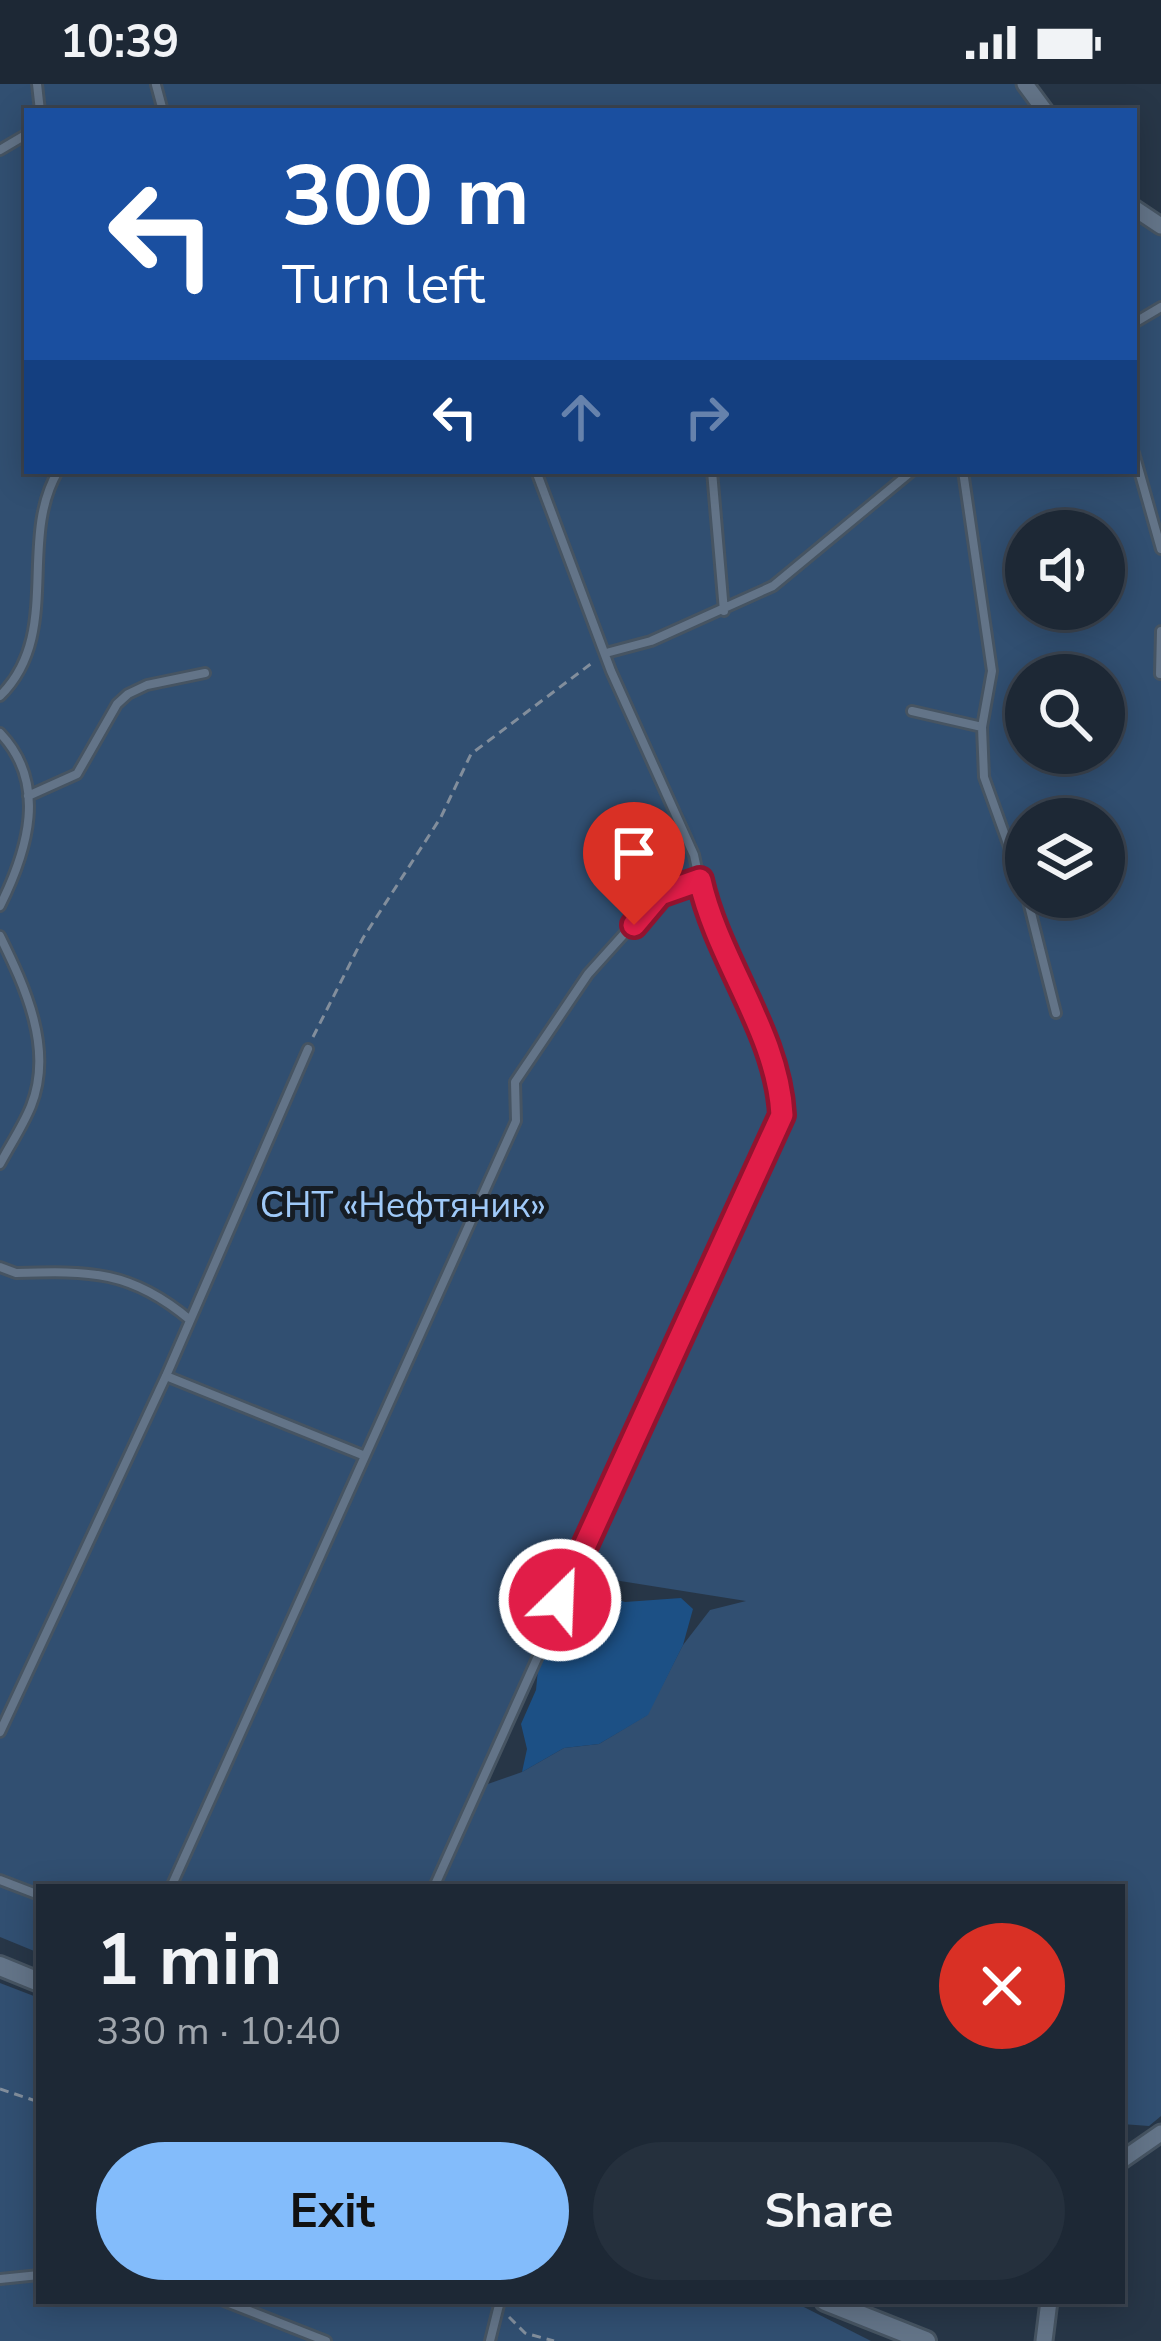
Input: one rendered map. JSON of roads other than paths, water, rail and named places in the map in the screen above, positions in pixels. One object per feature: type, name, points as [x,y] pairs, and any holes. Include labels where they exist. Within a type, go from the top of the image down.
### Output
[{"type":"street","points":[[0,1966],[36,1981]]},
{"type":"street","points":[[1125,2158],[1161,2133]]},
{"type":"street","points":[[833,2304],[926,2341]]},
{"type":"street","points":[[1044,2341],[1048,2304]]},
{"type":"lane","points":[[1137,464],[1161,549]]},
{"type":"lane","points":[[0,696],[13,683],[35,636],[40,514],[57,474]]},
{"type":"lane","points":[[435,1884],[782,1115],[780,1077],[710,925],[694,855],[606,653],[537,474]]},
{"type":"lane","points":[[712,474],[724,611]]},
{"type":"lane","points":[[606,653],[724,611],[772,586],[908,474]]},
{"type":"lane","points":[[963,474],[992,671],[982,727],[984,777],[1005,836]]},
{"type":"lane","points":[[1160,674],[1161,631]]},
{"type":"lane","points":[[28,796],[77,774],[117,704],[128,694],[205,674]]},
{"type":"lane","points":[[912,711],[982,727]]},
{"type":"lane","points":[[0,733],[19,756],[28,796],[28,840],[0,905]]},
{"type":"lane","points":[[171,1884],[516,1121],[515,1082],[588,974],[660,894],[700,880]]},
{"type":"lane","points":[[1032,918],[1056,1013]]},
{"type":"lane","points":[[0,936],[24,984],[40,1069],[32,1106],[0,1164]]},
{"type":"lane","points":[[0,1732],[166,1376],[308,1049]]},
{"type":"lane","points":[[0,1267],[16,1274],[117,1275],[163,1297],[190,1320]]},
{"type":"lane","points":[[166,1376],[365,1456]]},
{"type":"lane","points":[[0,1880],[36,1894]]},
{"type":"lane","points":[[0,2279],[36,2275]]},
{"type":"lane","points":[[232,2304],[326,2341]]},
{"type":"lane","points":[[490,2341],[499,2304]]},
{"type":"park label","name":"СНТ «Нефтяник»","points":[[403,1205]]}]
